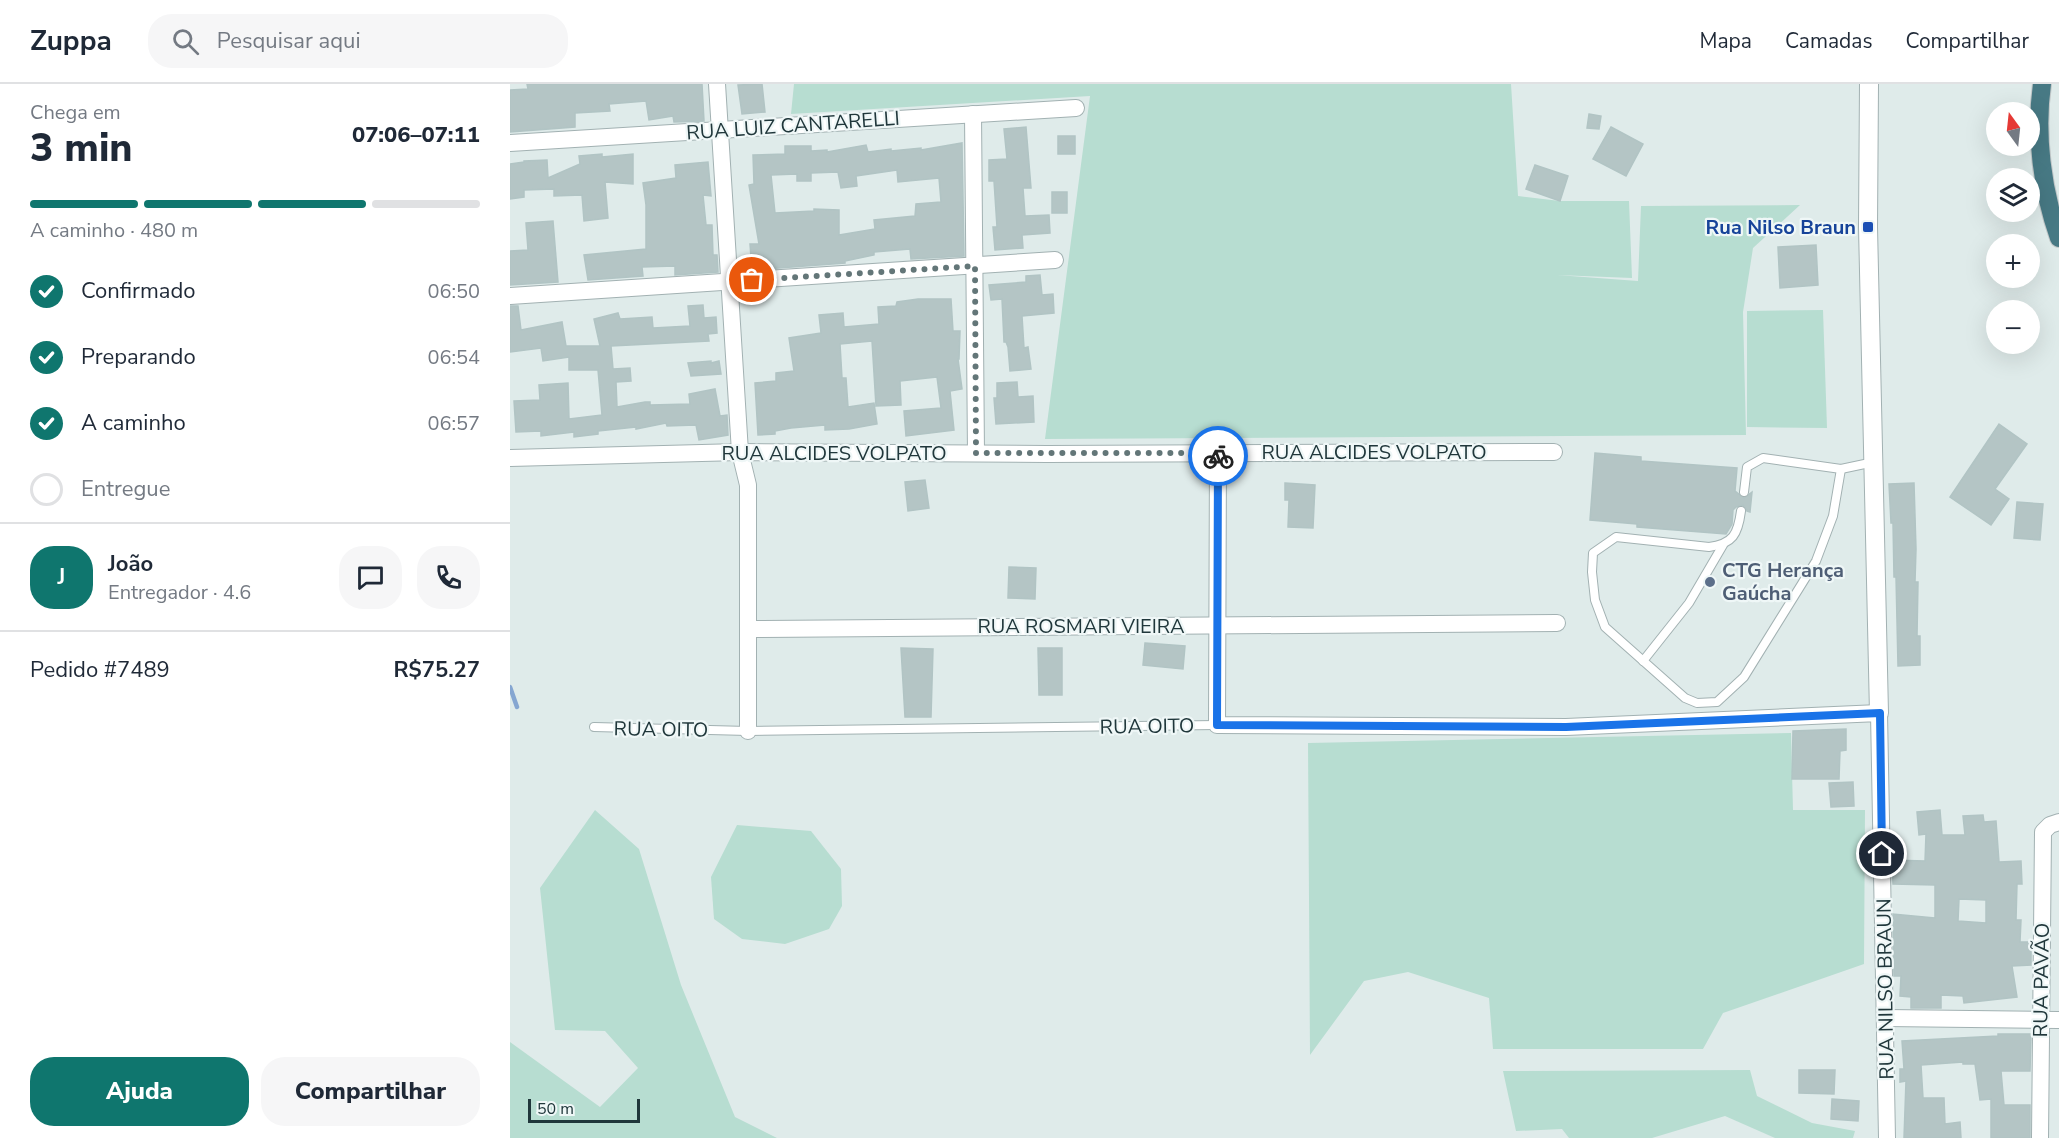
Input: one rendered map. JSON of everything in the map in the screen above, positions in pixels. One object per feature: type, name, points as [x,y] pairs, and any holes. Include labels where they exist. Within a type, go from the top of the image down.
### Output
[{"type":"highway","points":[[2042,84],[2039,132],[2042,167],[2059,238]]},
{"type":"street","points":[[717,84],[740,452],[748,485],[748,731]]},
{"type":"street","name":"RUA NILSO BRAUN","points":[[1869,84],[1868,227],[1880,713],[1887,1138]]},
{"type":"street","name":"RUA LUIZ CANTARELLI","points":[[510,142],[1076,108]]},
{"type":"street","points":[[973,114],[976,453]]},
{"type":"street","points":[[510,296],[1055,260]]},
{"type":"street","name":"RUA ALCIDES VOLPATO","points":[[510,458],[740,452],[1554,452]]},
{"type":"street","points":[[1217,725],[1218,453]]},
{"type":"street","name":"RUA ROSMARI VIEIRA","points":[[748,629],[1557,623]]},
{"type":"street","name":"RUA OITO","points":[[1217,725],[1566,727],[1880,713]]},
{"type":"street","name":"RUA PAVÃO","points":[[2040,1138],[2043,832],[2054,824]]},
{"type":"street","points":[[1886,1018],[2059,1020]]},
{"type":"lane","points":[[1744,492],[1747,467],[1763,458],[1841,469],[1874,462]]},
{"type":"lane","points":[[1723,545],[1709,547],[1616,537],[1593,553],[1592,572],[1595,600],[1605,627],[1685,698],[1697,703],[1717,702],[1744,677],[1816,561],[1833,516],[1841,469]]},
{"type":"lane","points":[[1643,661],[1689,603],[1723,545],[1738,530],[1741,511]]},
{"type":"lane","name":"RUA OITO","points":[[594,727],[748,731],[1217,725]]},
{"type":"green space","points":[[794,84],[1511,84],[1518,196],[1560,201],[1629,201],[1632,278],[1557,275],[1638,281],[1641,206],[1800,205],[1753,248],[1743,312],[1746,435],[1045,439],[1090,96],[791,114]]},
{"type":"green space","points":[[1823,310],[1827,428],[1747,427],[1747,311]]},
{"type":"green space","points":[[1791,733],[1793,810],[1865,810],[1864,964],[1723,1013],[1703,1049],[1493,1049],[1489,998],[1408,972],[1364,981],[1310,1055],[1308,743]]},
{"type":"green space","points":[[595,810],[639,849],[681,985],[735,1117],[777,1138],[510,1138],[510,1042],[600,1107],[638,1068],[605,1031],[555,1030],[540,888]]},
{"type":"green space","points":[[737,825],[811,831],[841,869],[842,906],[829,929],[785,944],[742,939],[714,919],[711,877]]},
{"type":"green space","points":[[1750,1070],[1757,1096],[1812,1123],[1855,1131],[1853,1138],[1775,1138],[1725,1116],[1652,1138],[1569,1138],[1562,1129],[1516,1131],[1503,1071]]},
{"type":"building","points":[[527,84],[702,84],[704,121],[674,122],[673,116],[649,120],[646,101],[609,104],[610,111],[575,113],[575,127],[510,132],[510,90],[528,89]]},
{"type":"building","points":[[762,84],[765,112],[742,114],[738,85]]},
{"type":"building","points":[[1589,114],[1601,116],[1599,129],[1587,128]]},
{"type":"building","points":[[1026,127],[1031,188],[1023,188],[1025,216],[1049,215],[1050,233],[1022,235],[1023,248],[995,250],[993,227],[997,227],[994,181],[989,181],[989,160],[1007,159],[1004,129]]},
{"type":"building","points":[[1611,127],[1643,144],[1626,176],[1593,159]]},
{"type":"building","points":[[1058,136],[1075,136],[1075,154],[1058,154]]},
{"type":"building","points":[[962,143],[964,256],[911,259],[910,249],[874,252],[874,255],[845,261],[845,263],[752,270],[750,244],[759,244],[749,185],[754,184],[753,155],[785,154],[785,146],[811,146],[811,151],[827,150],[827,152],[866,145],[868,152],[891,149],[891,151],[921,148],[921,150]],"holes":[[[897,170],[898,182],[939,178],[941,202],[916,204],[915,216],[874,220],[875,229],[839,235],[839,210],[814,209],[814,211],[775,213],[771,175],[797,174],[797,181],[811,181],[811,173],[838,172],[841,188],[857,186],[856,176]]]},
{"type":"building","points":[[602,154],[602,157],[633,154],[633,184],[605,182],[608,218],[584,221],[582,195],[554,196],[554,189],[524,190],[524,197],[510,199],[510,164],[547,160],[548,178],[580,164],[579,156]]},
{"type":"building","points":[[708,162],[711,196],[703,195],[706,225],[712,225],[713,255],[717,255],[718,272],[675,275],[675,266],[642,267],[643,276],[588,280],[584,255],[646,249],[646,205],[643,183],[676,178],[675,165]]},
{"type":"building","points":[[1535,165],[1568,176],[1560,201],[1526,189]]},
{"type":"building","points":[[1052,192],[1067,192],[1067,213],[1052,213]]},
{"type":"building","points":[[553,221],[558,282],[510,285],[510,251],[528,250],[526,223]]},
{"type":"building","points":[[1816,245],[1818,285],[1780,288],[1778,247]]},
{"type":"building","points":[[1040,275],[1042,295],[1053,294],[1054,313],[1022,316],[1024,348],[1028,347],[1031,369],[1010,371],[1008,347],[1004,342],[1002,299],[991,300],[989,285],[1026,282],[1026,276]]},
{"type":"building","points":[[918,299],[951,299],[953,331],[960,331],[958,359],[962,389],[950,391],[954,430],[906,436],[904,411],[941,408],[937,377],[900,381],[901,405],[876,406],[872,341],[840,344],[842,378],[846,378],[848,407],[874,403],[877,424],[849,429],[825,430],[825,425],[791,428],[775,431],[775,434],[758,435],[755,383],[776,381],[776,373],[794,371],[789,338],[821,333],[819,315],[843,313],[844,327],[879,324],[878,307],[896,306],[897,302]]},
{"type":"building","points":[[703,305],[704,318],[716,317],[717,333],[708,334],[709,341],[611,346],[613,369],[630,368],[631,381],[616,382],[617,407],[645,402],[650,402],[650,405],[690,404],[689,394],[715,389],[720,416],[727,415],[728,435],[699,440],[696,425],[667,426],[666,423],[636,429],[636,427],[598,431],[598,434],[574,437],[574,432],[541,436],[541,431],[516,432],[514,401],[540,400],[539,385],[568,383],[569,419],[602,415],[598,370],[569,370],[569,357],[543,361],[541,348],[510,352],[510,306],[518,306],[521,330],[562,322],[566,346],[600,346],[594,319],[618,313],[620,319],[652,317],[653,328],[690,326],[688,306]]},
{"type":"building","points":[[711,361],[711,363],[719,361],[721,374],[691,376],[688,363]]},
{"type":"building","points":[[1017,382],[1018,397],[1033,396],[1034,422],[996,424],[994,398],[997,398],[997,383]]},
{"type":"building","points":[[1999,424],[2027,444],[1995,489],[2009,499],[1991,525],[1950,497]]},
{"type":"building","points":[[1595,453],[1641,457],[1641,461],[1737,468],[1735,491],[1744,498],[1752,492],[1750,512],[1743,505],[1736,507],[1733,510],[1732,524],[1726,534],[1637,527],[1637,524],[1590,520]]},
{"type":"building","points":[[925,480],[929,508],[908,511],[905,482]]},
{"type":"building","points":[[1285,483],[1315,485],[1313,528],[1288,527],[1289,500],[1285,500]]},
{"type":"building","points":[[1914,483],[1915,582],[1918,582],[1917,636],[1920,636],[1920,665],[1898,666],[1896,577],[1894,577],[1893,523],[1891,523],[1889,484]]},
{"type":"building","points":[[2017,502],[2043,504],[2040,540],[2014,538]]},
{"type":"building","points":[[1009,567],[1036,568],[1035,599],[1008,598]]},
{"type":"building","points":[[1145,643],[1185,646],[1183,669],[1143,665]]},
{"type":"building","points":[[901,648],[933,649],[931,717],[905,717]]},
{"type":"building","points":[[1038,648],[1062,648],[1062,695],[1039,695]]},
{"type":"building","points":[[1846,729],[1846,750],[1840,751],[1839,779],[1792,779],[1793,731]]},
{"type":"building","points":[[1853,782],[1854,806],[1831,807],[1829,783]]},
{"type":"building","points":[[1940,810],[1942,835],[1965,835],[1963,816],[1983,815],[1984,822],[1996,821],[1999,862],[2021,861],[2022,884],[2017,884],[2016,920],[2021,920],[2020,942],[2031,942],[2031,965],[2012,966],[2017,997],[1964,1003],[1963,996],[1941,995],[1941,1008],[1911,1008],[1911,997],[1900,996],[1901,976],[1894,976],[1893,914],[1935,918],[1935,885],[1893,884],[1892,860],[1925,861],[1926,834],[1919,835],[1917,812]],"holes":[[[1959,899],[1986,900],[1986,923],[1958,921]]]},
{"type":"building","points":[[1998,1034],[2031,1034],[2030,1071],[2001,1071],[2004,1105],[2030,1105],[2030,1138],[1991,1138],[1991,1099],[1980,1100],[1975,1064],[1963,1064],[1963,1062],[1921,1065],[1923,1098],[1944,1098],[1945,1124],[1960,1122],[1961,1138],[1904,1138],[1906,1081],[1900,1082],[1900,1069],[1904,1069],[1902,1041],[1998,1036]]},
{"type":"building","points":[[1799,1070],[1835,1070],[1834,1094],[1799,1093]]},
{"type":"building","points":[[1832,1099],[1859,1101],[1858,1121],[1831,1119]]},
{"type":"waterway","points":[[510,687],[517,707]]},
{"type":"way so far","points":[[752,280],[975,266],[976,453],[1218,453],[1218,456]]},
{"type":"place","name":"Rua Nilso Braun","points":[[1868,227]]},
{"type":"place","name":"CTG Herança Gaúcha","points":[[1710,582]]},
{"type":"route","points":[[1218,456],[1217,725],[1566,727],[1880,713],[1882,854]]}]
